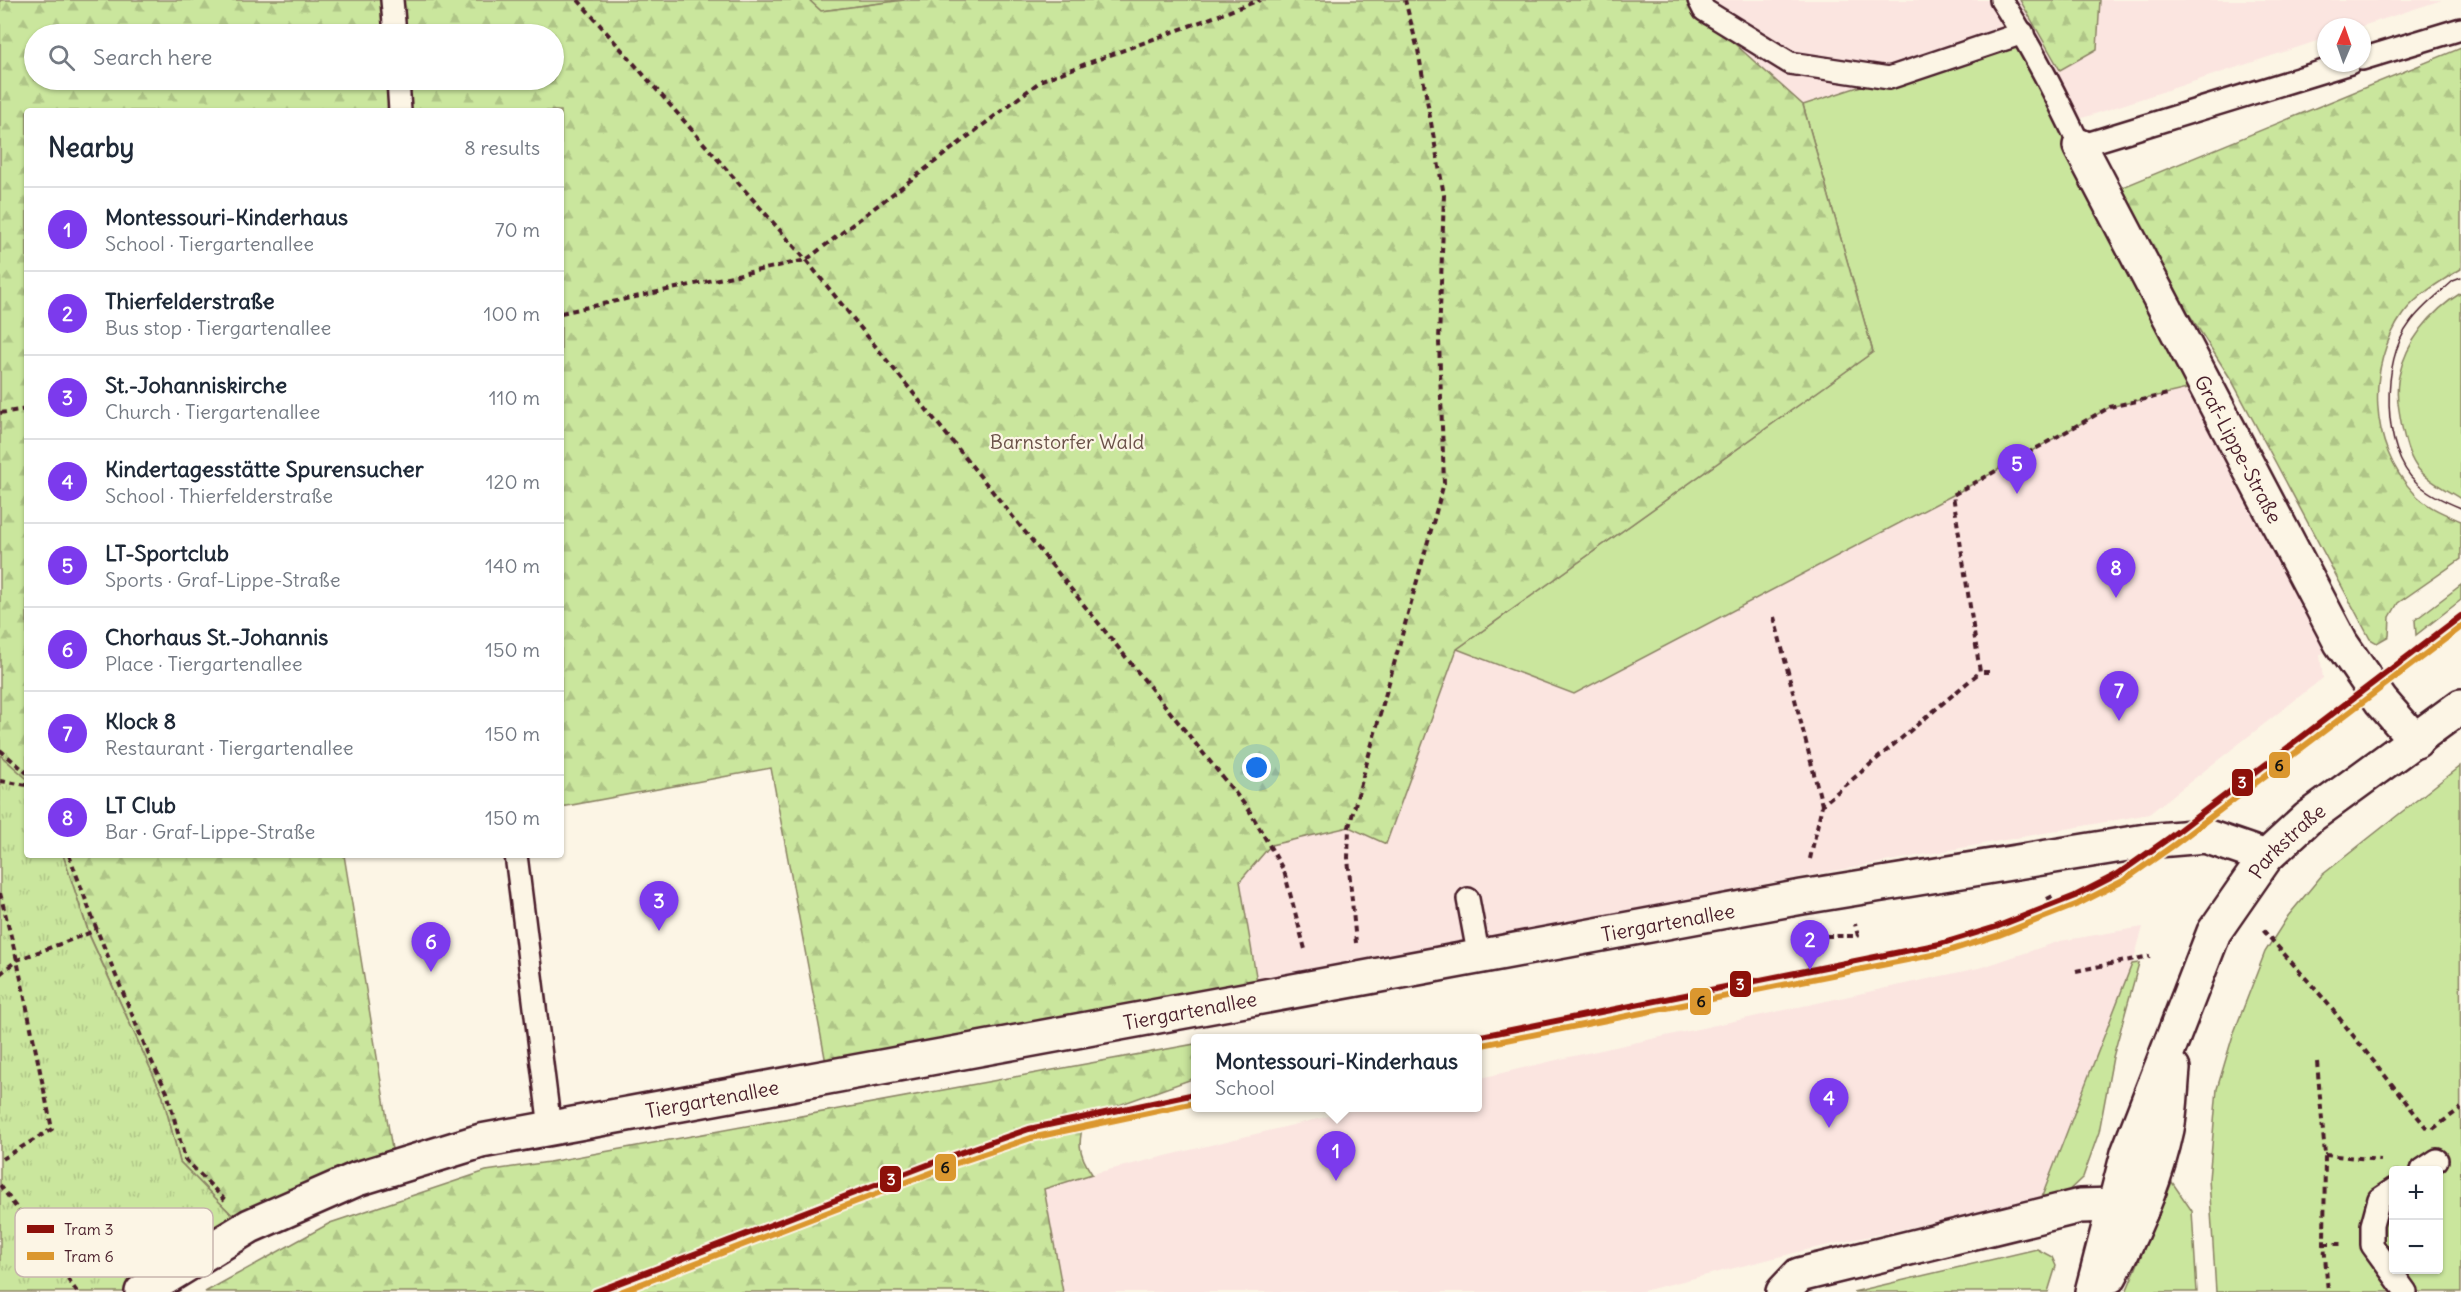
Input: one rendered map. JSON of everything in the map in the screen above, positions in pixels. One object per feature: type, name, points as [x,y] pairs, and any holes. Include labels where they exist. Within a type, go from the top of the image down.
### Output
[{"type":"street","name":"Graf-Lippe-Straße","points":[[2080,146],[2204,386],[2341,643],[2381,700],[2416,741]]},
{"type":"street","name":"Parkstraße","points":[[2101,1292],[2126,1245],[2128,1153],[2214,932],[2266,857],[2308,818],[2461,706]]},
{"type":"street","name":"Tiergartenallee","points":[[213,1249],[250,1226],[357,1179],[481,1141],[1802,897],[2169,838],[2205,836],[2266,857]]},
{"type":"street","points":[[1783,1292],[1799,1275],[2080,1206],[2128,1208]]},
{"type":"street","name":"Parkstraße","points":[[2092,1292],[2128,1208]]},
{"type":"street","name":"Tiergartenallee","points":[[142,1292],[167,1277]]},
{"type":"lane","points":[[392,0],[393,24]]},
{"type":"lane","points":[[1699,0],[1704,10],[1790,63],[1889,78],[2023,33]]},
{"type":"lane","points":[[2001,0],[2023,33],[2046,75],[2080,146],[2321,72]]},
{"type":"lane","points":[[2371,56],[2461,29]]},
{"type":"lane","points":[[399,90],[400,108]]},
{"type":"lane","points":[[516,858],[550,1128]]},
{"type":"lane","points":[[1468,899],[1479,958]]},
{"type":"lane","points":[[2389,1192],[2379,1199],[2372,1225],[2372,1245],[2406,1292]]},
{"type":"path","points":[[578,0],[806,260],[1249,810],[1284,871],[1316,988]]},
{"type":"path","points":[[564,312],[806,260],[1041,80],[1260,0]]},
{"type":"path","points":[[1365,978],[1357,953],[1352,918],[1348,858],[1349,827],[1444,483],[1439,340],[1444,195],[1418,50],[1405,0]]},
{"type":"path","points":[[1980,672],[1953,495],[2110,407],[2204,386]]},
{"type":"path","points":[[0,413],[24,409]]},
{"type":"path","points":[[1774,617],[1821,805],[1802,897]]},
{"type":"path","points":[[1821,805],[1980,672],[1989,672]]},
{"type":"path","points":[[0,750],[24,770]]},
{"type":"path","points":[[0,781],[24,785]]},
{"type":"path","points":[[70,858],[97,930],[150,1058],[167,1092],[185,1159],[250,1226]]},
{"type":"path","points":[[0,893],[52,1129],[0,1160]]},
{"type":"path","points":[[1854,924],[1857,936]]},
{"type":"path","points":[[0,974],[16,960],[97,930]]},
{"type":"path","points":[[2264,930],[2324,999],[2430,1132],[2431,1157]]},
{"type":"path","points":[[2076,971],[2150,956]]},
{"type":"path","points":[[2318,1062],[2325,1155],[2324,1244],[2328,1292]]},
{"type":"path","points":[[2430,1132],[2461,1108]]},
{"type":"path","points":[[2325,1155],[2383,1160],[2387,1166]]},
{"type":"path","points":[[0,1185],[17,1208]]},
{"type":"path","points":[[66,1277],[77,1292]]},
{"type":"shaded area","points":[[1686,0],[2442,0],[2371,23],[2371,18],[2317,18],[2317,41],[2058,126],[2332,647],[2320,655],[2323,678],[2149,814],[1796,878],[1257,982],[1240,882],[1271,845],[1349,827],[1386,843],[1457,649],[1803,105]]},
{"type":"shaded area","points":[[2143,927],[2134,959],[2041,1199],[1806,1250],[1639,1292],[1063,1292],[1043,1189],[1092,1174],[1346,1112],[1482,1112],[1482,1078],[1983,967],[2060,941]]},
{"type":"green space","name":"Barnstorfer Wald","points":[[0,0],[809,0],[821,11],[904,0],[1686,0],[1803,105],[1873,352],[1457,649],[1386,844],[1349,827],[1271,845],[1240,881],[1257,982],[826,1063],[771,768],[564,806],[564,108],[24,108],[24,776],[0,755]]},
{"type":"green space","points":[[809,0],[904,0],[821,11]]},
{"type":"green space","points":[[2020,0],[2100,0],[2097,49],[2060,70]]},
{"type":"green space","points":[[2023,33],[2204,385],[2110,407],[1953,495],[1574,694],[1457,649],[1873,352],[1803,105]]},
{"type":"green space","points":[[2461,48],[2461,269],[2422,295],[2403,314],[2391,335],[2383,357],[2378,381],[2378,405],[2381,429],[2388,453],[2399,474],[2424,502],[2461,521],[2461,559],[2398,603],[2390,617],[2389,636],[2377,643],[2370,639],[2232,381],[2182,303],[2118,189]]},
{"type":"green space","points":[[2461,293],[2461,499],[2425,476],[2413,461],[2402,427],[2397,388],[2402,363],[2421,328],[2450,300]]},
{"type":"green space","points":[[2461,585],[2461,600],[2416,635],[2415,620]]},
{"type":"green space","points":[[0,755],[24,776],[24,858],[64,858],[90,937],[162,1094],[180,1162],[234,1217],[213,1231],[213,1208],[15,1208],[15,1277],[147,1277],[125,1292],[0,1292]]},
{"type":"green space","points":[[2460,766],[2461,1292],[2216,1292],[2209,1179],[2217,1089],[2233,1035],[2265,952],[2288,916],[2322,875]]},
{"type":"green space","points":[[64,858],[344,858],[392,1149],[234,1217],[180,1162],[162,1094],[90,936]]},
{"type":"green space","points":[[2139,963],[2113,1057],[2099,1132],[2083,1177],[2065,1194],[2041,1199],[2132,964]]},
{"type":"green space","points":[[1191,1045],[1191,1079],[1085,1117],[1080,1147],[1092,1174],[1044,1189],[1063,1292],[205,1292],[330,1223],[486,1171],[549,1162]]},
{"type":"green space","points":[[2172,1182],[2192,1211],[2197,1292],[2126,1292]]},
{"type":"green space","points":[[2037,1249],[2052,1257],[2056,1266],[2048,1292],[1853,1292]]},
{"type":"tram line","points":[[2461,278],[2453,281],[2430,301],[2410,323],[2400,339],[2390,381],[2389,405],[2391,428],[2405,468],[2427,491],[2461,508]]},
{"type":"tram line","name":"3","points":[[1482,1036],[1940,944],[1996,927],[2075,896],[2118,874],[2169,838],[2461,616]]},
{"type":"tram line","name":"6","points":[[1482,1045],[1942,953],[1999,935],[2078,904],[2123,881],[2174,845],[2461,627]]},
{"type":"tram line","name":"3","points":[[595,1292],[951,1156],[1029,1129],[1191,1095]]},
{"type":"tram line","name":"6","points":[[620,1292],[954,1164],[1031,1138],[1191,1104]]},
{"type":"place","name":"LT-Sportclub","points":[[2017,494]]},
{"type":"place","name":"LT Club","points":[[2116,598]]},
{"type":"place","name":"Klock 8","points":[[2119,721]]},
{"type":"place","name":"St.-Johanniskirche","points":[[659,931]]},
{"type":"place","name":"Thierfelderstraße","points":[[1810,970]]},
{"type":"place","name":"Chorhaus St.-Johannis","points":[[431,972]]},
{"type":"place","name":"Kindertagesstätte Spurensucher","points":[[1829,1128]]},
{"type":"place","name":"Montessouri-Kinderhaus","points":[[1336,1181]]}]
